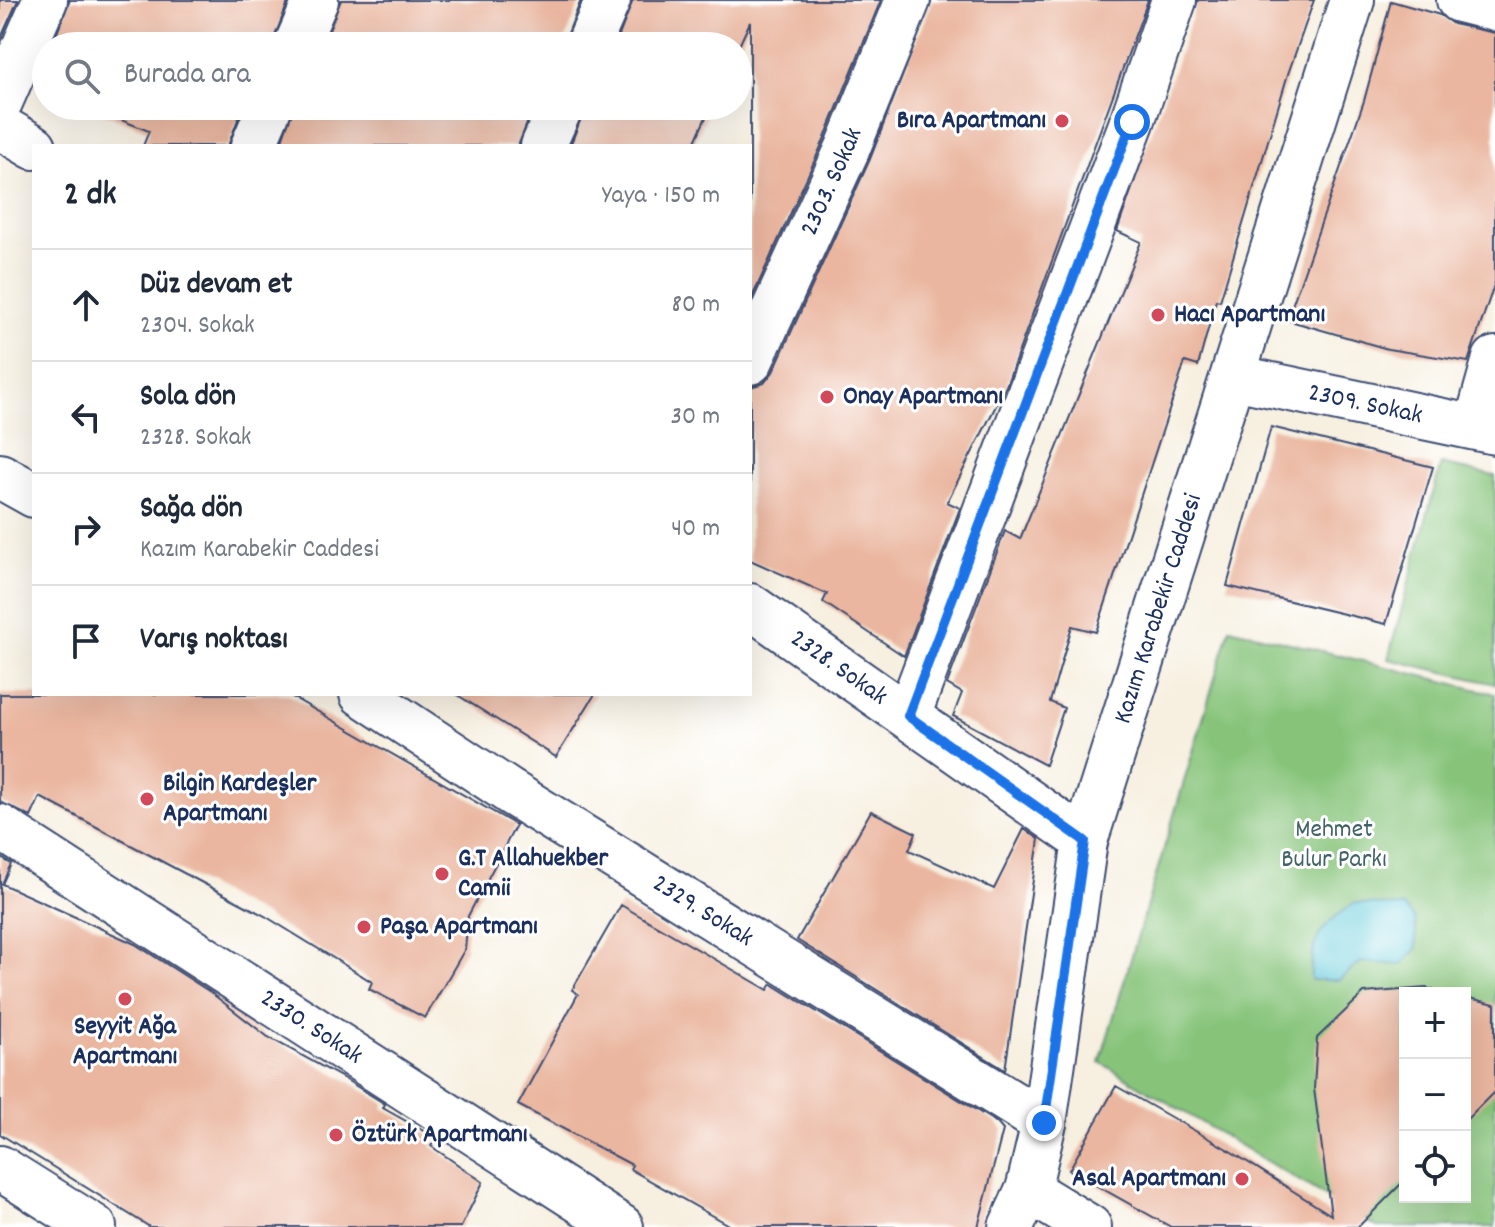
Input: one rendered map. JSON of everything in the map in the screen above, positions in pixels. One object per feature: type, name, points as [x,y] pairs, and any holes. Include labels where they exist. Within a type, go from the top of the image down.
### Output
[{"type":"street","points":[[0,102],[45,0]]},
{"type":"street","points":[[302,32],[316,0]]},
{"type":"street","points":[[594,32],[608,0]]},
{"type":"street","name":"2303. Sokak","points":[[752,358],[847,150],[908,0]]},
{"type":"street","points":[[908,716],[1132,122],[1174,0]]},
{"type":"street","name":"Kazım Karabekir Caddesi","points":[[1020,1209],[1044,1123],[1085,841],[1352,0]]},
{"type":"street","points":[[1459,0],[1495,9]]},
{"type":"street","points":[[254,144],[264,120]]},
{"type":"street","points":[[544,144],[555,120]]},
{"type":"street","points":[[0,127],[32,146]]},
{"type":"street","points":[[1485,429],[1495,359]]},
{"type":"street","name":"2309. Sokak","points":[[1234,377],[1485,429]]},
{"type":"street","points":[[0,476],[32,494]]},
{"type":"street","name":"2328. Sokak","points":[[752,607],[1085,841]]},
{"type":"street","name":"2329. Sokak","points":[[365,696],[510,792],[1044,1123]]},
{"type":"street","name":"2330. Sokak","points":[[0,827],[621,1227]]},
{"type":"street","points":[[0,1168],[94,1227]]},
{"type":"street","points":[[1020,1209],[1089,1227]]},
{"type":"green space","points":[[1441,464],[1495,476],[1495,684],[1388,659]]},
{"type":"green space","name":"Mehmet Bulur Parkı","points":[[1230,628],[1495,694],[1495,1227],[1377,1227],[1100,1062]]},
{"type":"water","points":[[1354,903],[1404,907],[1415,919],[1417,949],[1401,965],[1361,962],[1339,980],[1311,980],[1313,954],[1319,935]]},
{"type":"building","points":[[0,0],[18,0],[0,40]]},
{"type":"building","points":[[70,0],[289,0],[276,32],[57,32]]},
{"type":"building","points":[[341,0],[581,0],[568,32],[328,32]]},
{"type":"building","points":[[633,0],[881,0],[824,140],[752,298],[750,22],[745,32],[620,32]]},
{"type":"building","points":[[932,0],[1148,0],[1006,386],[947,502],[960,508],[904,656],[823,602],[827,594],[752,561],[752,386],[764,383],[773,372],[870,159]]},
{"type":"building","points":[[1198,0],[1314,0],[1288,74],[1220,301],[1216,300],[1198,366],[1185,362],[1096,632],[1072,626],[1050,702],[1064,708],[1045,765],[953,716],[962,693],[947,684],[1005,531],[1020,539],[1141,242],[1117,231]]},
{"type":"building","points":[[1391,1],[1440,15],[1453,24],[1495,33],[1495,282],[1468,362],[1388,349],[1287,320],[1364,101]]},
{"type":"building","points":[[121,120],[238,120],[229,144],[144,144],[149,131]]},
{"type":"building","points":[[289,120],[528,120],[519,144],[281,144]]},
{"type":"building","points":[[580,120],[705,120],[694,144],[571,144]]},
{"type":"building","points":[[1271,427],[1433,467],[1386,624],[1227,586]]},
{"type":"building","points":[[0,694],[290,696],[516,825],[468,916],[465,949],[425,1018],[369,989],[372,982],[265,916],[40,797],[31,817],[0,802]]},
{"type":"building","points":[[459,696],[594,696],[556,757]]},
{"type":"building","points":[[871,811],[916,833],[909,850],[994,889],[1024,829],[1039,839],[1005,1070],[797,940]]},
{"type":"building","points":[[0,857],[11,864],[2,884],[135,944],[210,992],[268,1037],[343,1078],[385,1104],[383,1108],[436,1138],[431,1146],[483,1182],[461,1227],[150,1227],[0,1134]]},
{"type":"building","points":[[621,905],[768,990],[772,984],[997,1123],[1003,1130],[978,1227],[732,1227],[630,1169],[632,1165],[518,1105],[578,994],[572,990]]},
{"type":"building","points":[[1399,990],[1399,1186],[1358,1227],[1171,1227],[1069,1170],[1116,1086],[1227,1149],[1331,1215],[1314,1089],[1317,1038],[1364,993]]},
{"type":"building","points":[[1471,998],[1495,1004],[1495,1091],[1471,1115]]},
{"type":"place","name":"Bıra Apartmanı","points":[[1062,121]]},
{"type":"place","name":"Hacı Apartmanı","points":[[1158,315]]},
{"type":"place","name":"Onay Apartmanı","points":[[827,397]]},
{"type":"place","name":"Bilgin Kardeşler Apartmanı","points":[[147,799]]},
{"type":"place","name":"G.T Allahuekber Camii","points":[[442,874]]},
{"type":"place","name":"Paşa Apartmanı","points":[[364,927]]},
{"type":"place","name":"Seyyit Ağa Apartmanı","points":[[125,999]]},
{"type":"place","name":"Öztürk Apartmanı","points":[[336,1135]]},
{"type":"place","name":"Asal Apartmanı","points":[[1242,1179]]},
{"type":"route","points":[[1044,1123],[1085,841],[908,716],[1132,122]]}]
